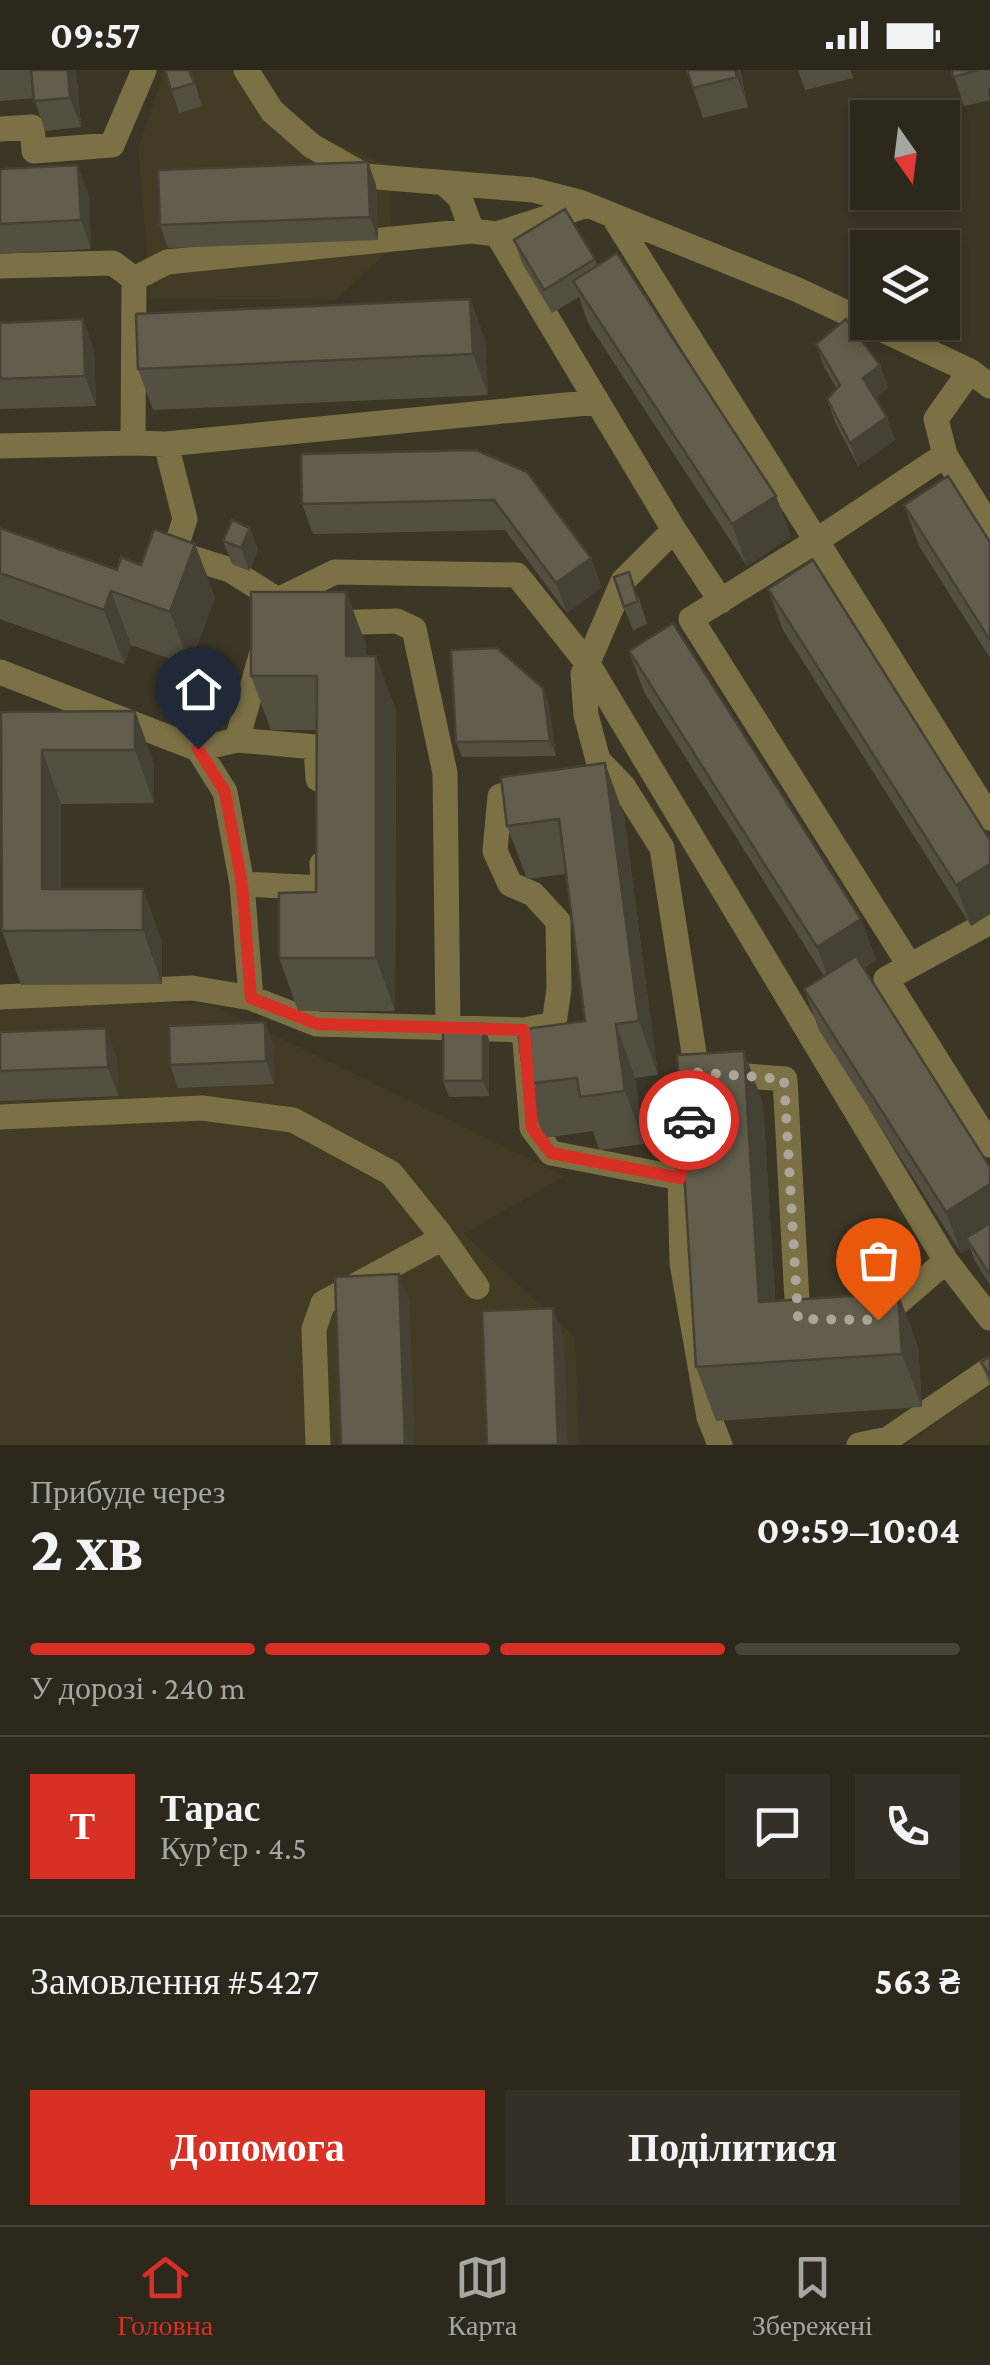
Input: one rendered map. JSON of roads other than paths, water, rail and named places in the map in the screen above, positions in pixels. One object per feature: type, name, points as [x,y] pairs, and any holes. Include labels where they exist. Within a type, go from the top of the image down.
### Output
[{"type":"street","points":[[0,129],[32,127],[34,151],[112,145],[144,70]]},
{"type":"street","points":[[246,70],[272,111],[312,146],[365,176],[533,190],[587,204],[798,290],[984,380],[936,419],[945,455],[990,527]]},
{"type":"street","points":[[444,184],[460,198],[485,233],[597,402],[721,601]]},
{"type":"street","points":[[134,279],[167,262],[485,233],[587,204]]},
{"type":"street","points":[[613,216],[990,818]]},
{"type":"street","points":[[0,266],[114,263],[134,279]]},
{"type":"street","points":[[133,443],[134,279]]},
{"type":"street","points":[[0,446],[166,444],[597,402]]},
{"type":"street","points":[[159,592],[185,519],[166,444]]},
{"type":"street","points":[[910,966],[690,619],[945,455]]},
{"type":"street","points":[[674,530],[623,581],[583,674],[586,715],[598,760],[622,786],[662,848],[694,1053],[680,1178],[682,1263],[709,1418],[720,1445]]},
{"type":"street","points":[[176,552],[230,570],[286,618],[397,622],[414,629],[445,773],[448,1030]]},
{"type":"street","points":[[237,740],[286,618],[335,572],[517,574],[588,664],[946,1261],[990,1318]]},
{"type":"street","points":[[0,672],[198,749],[237,740],[316,747],[319,800]]},
{"type":"street","points":[[198,749],[225,792],[242,884],[251,998]]},
{"type":"street","points":[[0,997],[192,988],[251,998],[317,1024],[524,1030],[554,1024],[560,989],[558,921],[533,894],[510,884],[495,851],[500,796],[568,782],[622,786]]},
{"type":"street","points":[[242,884],[323,888],[320,835]]},
{"type":"street","points":[[990,922],[886,979],[990,1145]]},
{"type":"street","points":[[524,1030],[532,1128],[551,1153],[680,1178]]},
{"type":"street","points":[[692,1072],[784,1079],[826,1065]]},
{"type":"street","points":[[784,1079],[798,1319],[878,1320],[946,1261]]},
{"type":"street","points":[[0,1116],[202,1108],[293,1120],[390,1172],[476,1287]]},
{"type":"street","points":[[318,1445],[314,1329],[322,1303],[442,1239]]},
{"type":"street","points":[[860,1445],[888,1439],[990,1369]]}]
